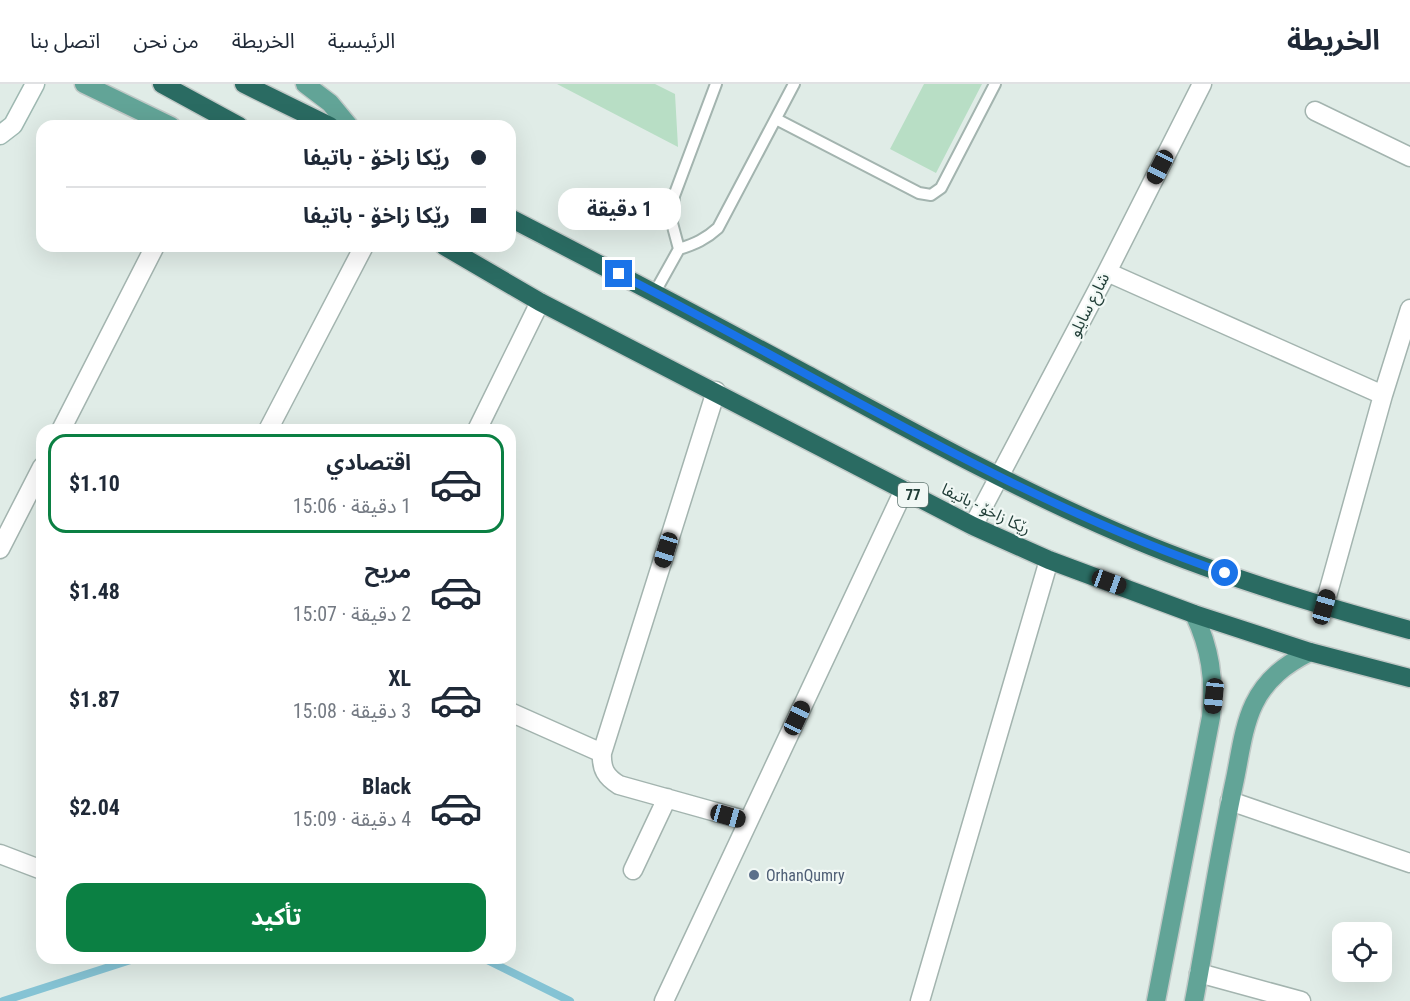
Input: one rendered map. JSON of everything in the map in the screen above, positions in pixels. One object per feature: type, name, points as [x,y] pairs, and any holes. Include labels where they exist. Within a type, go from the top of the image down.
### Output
[{"type":"highway","points":[[162,84],[228,120]]},
{"type":"highway","points":[[244,84],[318,120]]},
{"type":"highway","name":"رێکا زاخۆ - باتیفا","points":[[516,221],[655,292],[999,478],[1119,533],[1185,559],[1324,607],[1410,630]]},
{"type":"highway","name":"رێکا زاخۆ - باتیفا","points":[[454,252],[540,302],[974,526],[1049,560],[1194,614],[1310,652],[1410,678]]},
{"type":"main road","points":[[84,84],[159,120]]},
{"type":"main road","points":[[306,84],[330,103],[344,120]]},
{"type":"main road","points":[[1156,1001],[1214,696],[1209,654],[1194,614]]},
{"type":"main road","points":[[1194,1001],[1230,801],[1253,705],[1263,688],[1276,673],[1292,661],[1310,652]]},
{"type":"street","points":[[0,135],[13,125],[35,84]]},
{"type":"street","name":"شارع سايلو","points":[[974,526],[1202,84]]},
{"type":"street","points":[[1315,111],[1410,157]]},
{"type":"street","points":[[64,424],[152,252]]},
{"type":"street","points":[[271,424],[361,252]]},
{"type":"street","points":[[1107,272],[1383,395]]},
{"type":"street","points":[[480,424],[540,302]]},
{"type":"street","points":[[1324,607],[1383,395],[1410,309]]},
{"type":"street","points":[[716,391],[602,753],[602,763],[605,774],[619,785],[748,821]]},
{"type":"street","points":[[0,549],[36,479]]},
{"type":"street","points":[[664,1001],[904,490]]},
{"type":"street","points":[[924,1000],[1049,560]]},
{"type":"street","points":[[516,715],[602,753]]},
{"type":"street","points":[[633,870],[667,798]]},
{"type":"street","points":[[1230,801],[1410,863]]},
{"type":"street","points":[[0,854],[36,867]]},
{"type":"street","points":[[1199,973],[1300,1001]]},
{"type":"lane","points":[[655,292],[679,249],[672,223],[674,196],[716,84]]},
{"type":"lane","points":[[679,249],[696,244],[718,228],[794,84]]},
{"type":"lane","points":[[776,119],[919,193],[932,195],[938,193],[941,188],[995,84]]},
{"type":"green space","points":[[557,84],[655,84],[675,94],[678,147]]},
{"type":"green space","points":[[924,84],[982,84],[936,173],[890,149]]},
{"type":"waterway","points":[[3,1001],[118,964]]},
{"type":"waterway","points":[[495,964],[570,1001]]},
{"type":"place","name":"OrhanQumry","points":[[754,875]]},
{"type":"route","points":[[619,274],[999,478],[1119,533],[1225,573]]}]
